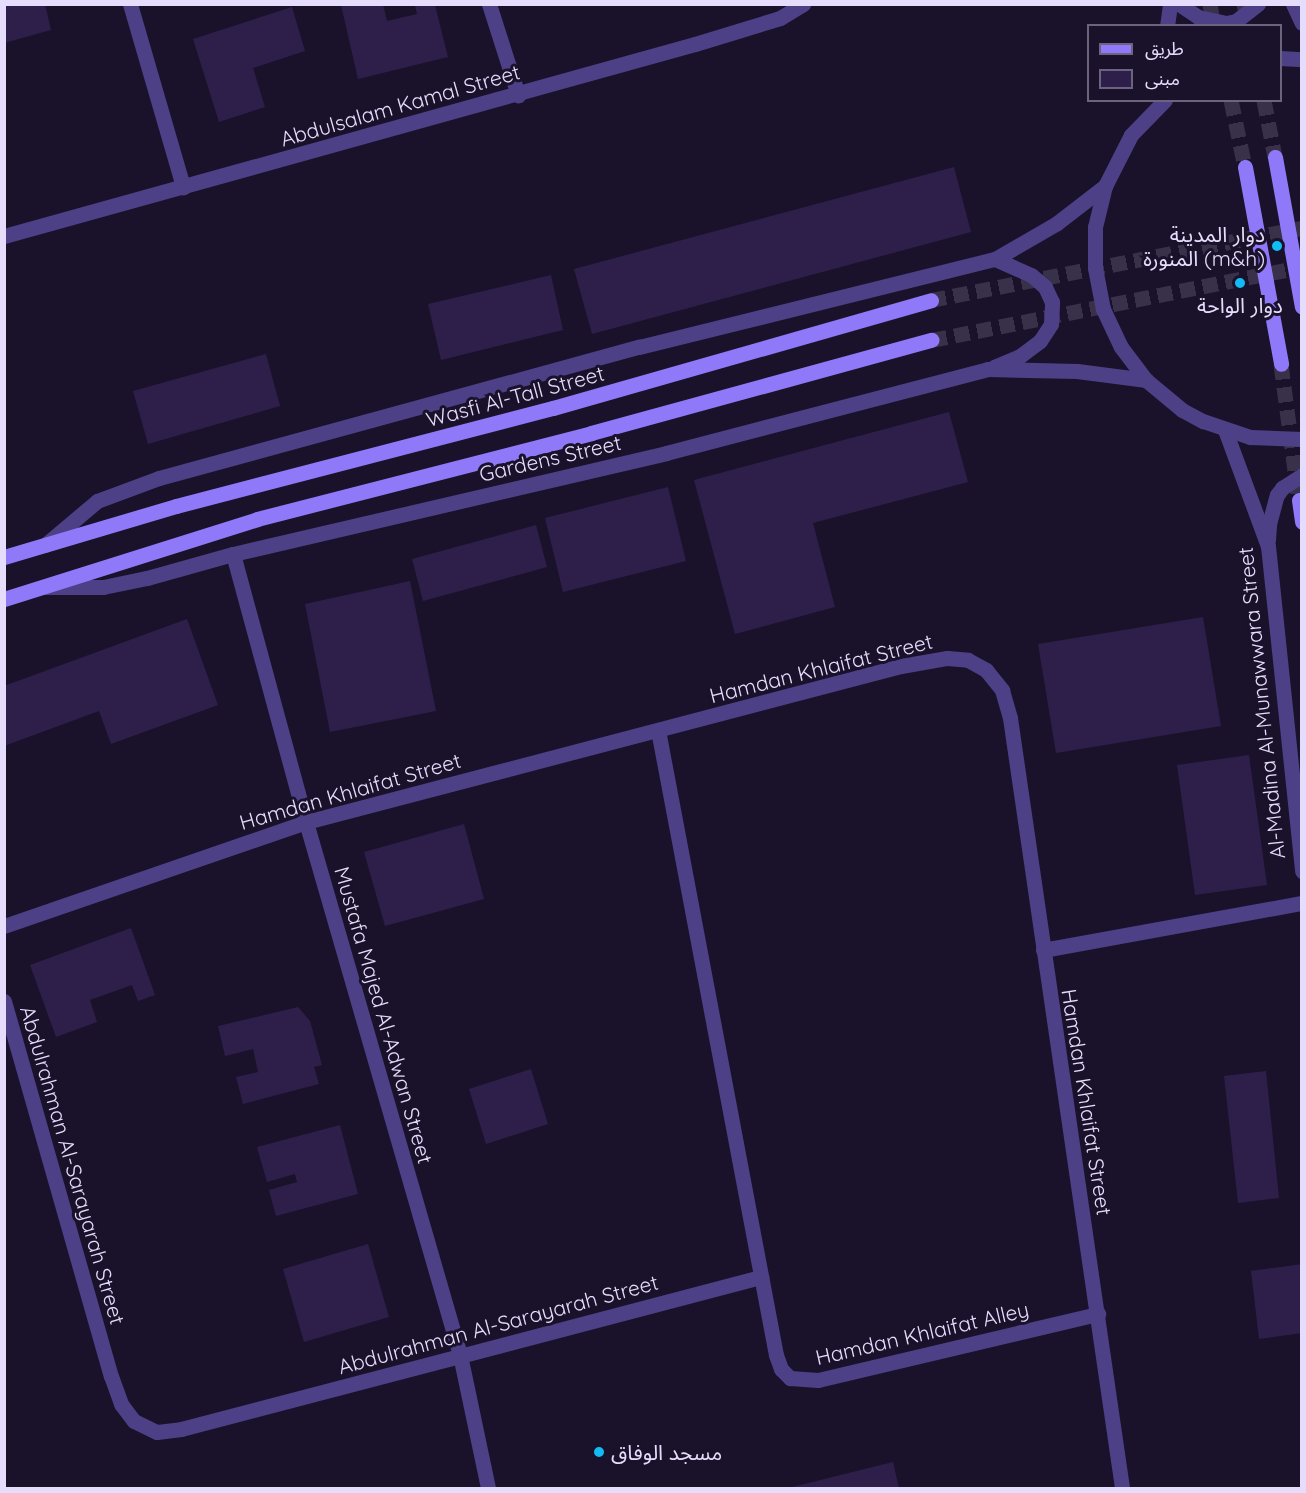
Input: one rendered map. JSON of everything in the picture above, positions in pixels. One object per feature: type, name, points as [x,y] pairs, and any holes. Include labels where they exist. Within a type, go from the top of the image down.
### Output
[{"type":"main road","points":[[1275,157],[1302,307]]},
{"type":"main road","points":[[1245,167],[1281,364]]},
{"type":"main road","name":"Wasfi Al-Tall Street","points":[[44,546],[176,506],[553,408],[931,300]]},
{"type":"main road","points":[[4,599],[257,519],[591,433],[932,340]]},
{"type":"main road","points":[[1299,500],[1302,522]]},
{"type":"main road","points":[[4,557],[44,546]]},
{"type":"street","points":[[130,4],[183,188]]},
{"type":"street","points":[[489,4],[518,95]]},
{"type":"street","name":"Abdulsalam Kamal Street","points":[[4,236],[518,95],[780,18],[803,4]]},
{"type":"street","points":[[1167,24],[1170,4]]},
{"type":"street","points":[[1179,4],[1198,17],[1226,23],[1236,21],[1258,4]]},
{"type":"street","points":[[1293,4],[1302,23]]},
{"type":"street","points":[[1282,58],[1302,59]]},
{"type":"street","points":[[1144,121],[1149,102]]},
{"type":"street","points":[[1163,102],[1144,121],[1121,151],[1105,186],[1095,237],[1095,268],[1103,309],[1121,347],[1146,380],[1182,410],[1225,430],[1250,436],[1302,439]]},
{"type":"street","points":[[44,546],[97,501],[159,478],[639,347],[995,259],[1057,223],[1105,186]]},
{"type":"street","points":[[988,369],[1020,356],[1040,340],[1051,324],[1052,302],[1045,287],[1031,275],[995,259]]},
{"type":"street","name":"Gardens Street","points":[[40,587],[103,587],[147,578],[233,554],[666,453],[988,369],[1077,371],[1146,380]]},
{"type":"street","name":"Al-Madina Al-Munawwara Street","points":[[1225,430],[1268,546],[1302,871]]},
{"type":"street","points":[[1268,546],[1269,524],[1277,495],[1282,488],[1302,475]]},
{"type":"street","name":"Mustafa Majed Al-Adwan Street","points":[[233,554],[306,822],[460,1355],[489,1488]]},
{"type":"street","name":"Hamdan Khlaifat Street","points":[[4,926],[306,822],[901,666],[947,658],[969,660],[986,670],[1002,690],[1010,718],[1122,1488]]},
{"type":"street","points":[[658,730],[761,1278]]},
{"type":"street","points":[[1043,950],[1302,903]]},
{"type":"street","name":"Abdulrahman Al-Sarayarah Street","points":[[4,1001],[111,1376],[121,1404],[134,1421],[157,1432],[181,1429],[761,1278]]},
{"type":"street","name":"Hamdan Khlaifat Alley","points":[[761,1278],[781,1369],[790,1378],[802,1381],[818,1380],[1098,1314]]},
{"type":"building","points":[[4,4],[45,4],[51,30],[4,43]]},
{"type":"building","points":[[383,4],[387,21],[417,14],[415,5],[435,5],[448,57],[358,79],[341,5]]},
{"type":"building","points":[[292,7],[305,51],[253,68],[265,107],[219,122],[193,39]]},
{"type":"building","points":[[954,167],[971,232],[592,334],[574,269]]},
{"type":"building","points":[[551,275],[563,330],[441,360],[428,304]]},
{"type":"building","points":[[266,354],[280,406],[148,444],[133,391]]},
{"type":"building","points":[[949,412],[968,482],[813,523],[835,607],[735,634],[694,480]]},
{"type":"building","points":[[668,487],[686,561],[563,592],[545,518]]},
{"type":"building","points":[[536,525],[547,567],[423,601],[412,559]]},
{"type":"building","points":[[410,581],[436,711],[330,732],[305,604]]},
{"type":"building","points":[[1203,617],[1221,726],[1056,753],[1038,644]]},
{"type":"building","points":[[187,619],[218,705],[111,744],[99,711],[4,746],[4,686]]},
{"type":"building","points":[[1249,755],[1267,885],[1195,895],[1177,765]]},
{"type":"building","points":[[464,824],[484,899],[385,926],[364,852]]},
{"type":"building","points":[[131,928],[155,995],[138,1001],[132,985],[90,1000],[97,1022],[56,1037],[30,965]]},
{"type":"building","points":[[298,1007],[310,1021],[322,1065],[314,1067],[319,1084],[243,1104],[236,1077],[258,1072],[253,1049],[225,1056],[218,1026]]},
{"type":"building","points":[[531,1069],[548,1124],[486,1144],[469,1089]]},
{"type":"building","points":[[1266,1071],[1279,1198],[1238,1203],[1224,1076]]},
{"type":"building","points":[[340,1125],[358,1194],[276,1216],[269,1190],[297,1182],[295,1174],[267,1182],[257,1147]]},
{"type":"building","points":[[368,1244],[389,1317],[304,1342],[283,1269]]},
{"type":"building","points":[[1302,1264],[1302,1333],[1259,1339],[1251,1271]]},
{"type":"building","points":[[893,1462],[899,1488],[788,1488]]},
{"type":"tunnel","points":[[1210,4],[1214,24]]},
{"type":"tunnel","points":[[1244,4],[1249,24]]},
{"type":"tunnel","points":[[1231,102],[1245,167]]},
{"type":"tunnel","points":[[1264,102],[1275,157]]},
{"type":"tunnel","points":[[931,300],[1302,228]]},
{"type":"tunnel","points":[[932,340],[1302,267]]},
{"type":"tunnel","points":[[1281,364],[1299,500]]},
{"type":"place","name":"دوار المدينة المنورة (m&h)","points":[[1277,246]]},
{"type":"place","name":"دوار الواحة","points":[[1240,283]]},
{"type":"place","name":"مسجد الوفاق","points":[[599,1452]]}]
